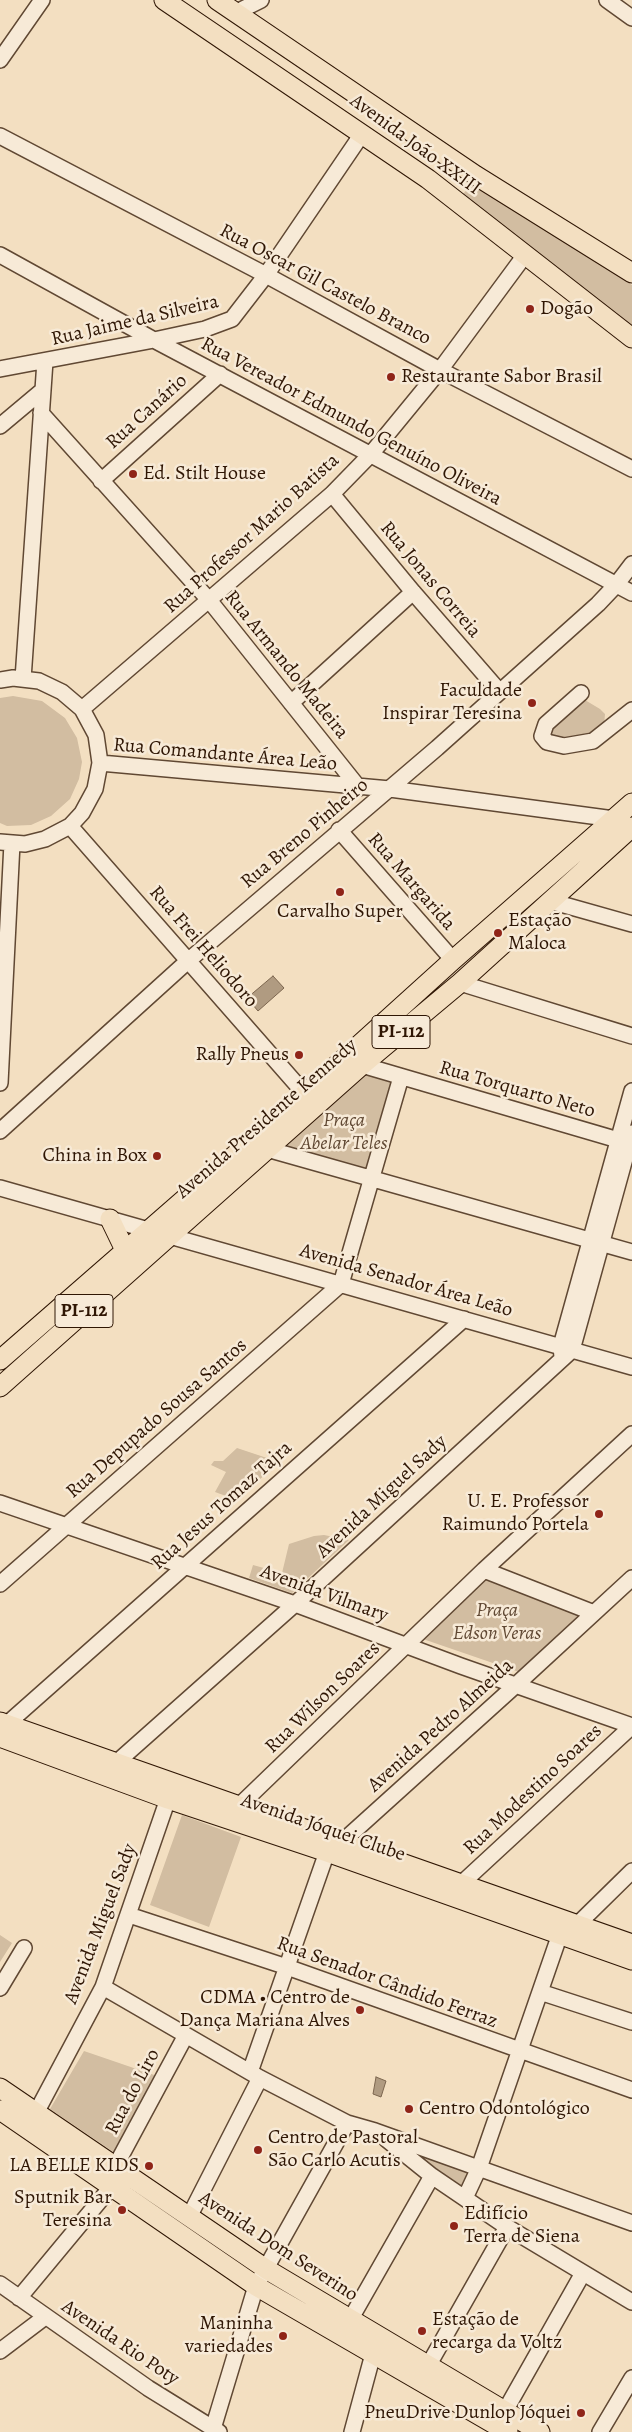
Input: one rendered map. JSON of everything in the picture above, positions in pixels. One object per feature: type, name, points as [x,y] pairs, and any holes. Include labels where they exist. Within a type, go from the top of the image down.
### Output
[{"type":"main road","name":"Avenida João XXIII","points":[[164,0],[428,179],[632,338]]},
{"type":"main road","name":"Avenida João XXIII","points":[[217,0],[475,175],[632,273]]},
{"type":"main road","points":[[428,179],[443,172],[449,157]]},
{"type":"main road","points":[[454,200],[462,188],[475,175]]},
{"type":"main road","name":"Avenida Presidente Kennedy","points":[[0,1360],[305,1094],[453,960],[632,803]]},
{"type":"main road","name":"Avenida Presidente Kennedy","points":[[0,1387],[168,1235],[362,1065],[460,983],[632,827]]},
{"type":"main road","points":[[110,1219],[124,1250]]},
{"type":"main road","name":"Avenida Jóquei Clube","points":[[2,1729],[116,1762],[170,1791],[239,1806],[334,1847],[461,1884],[632,1944]]},
{"type":"main road","name":"Avenida Jóquei Clube","points":[[2,1729],[170,1791],[334,1847],[632,1960]]},
{"type":"main road","name":"Avenida Dom Severino","points":[[0,2088],[266,2269],[428,2366],[502,2425]]},
{"type":"main road","name":"Avenida Dom Severino","points":[[0,2110],[256,2286],[373,2354],[502,2425],[540,2432]]},
{"type":"street","points":[[0,60],[42,0]]},
{"type":"street","points":[[237,12],[261,0]]},
{"type":"street","points":[[607,0],[632,18]]},
{"type":"street","name":"Rua Jaime da Silveira","points":[[0,368],[45,362],[154,340],[228,322],[240,311],[362,134]]},
{"type":"street","name":"Rua Oscar Gil Castelo Branco","points":[[0,136],[266,274],[440,370],[632,469]]},
{"type":"street","name":"Rua Vereador Edmundo Genuíno Oliveira","points":[[0,255],[154,340],[632,594]]},
{"type":"street","name":"Rua Professor Mario Batista","points":[[82,709],[332,494],[371,454],[440,370],[525,255]]},
{"type":"street","points":[[23,679],[45,362]]},
{"type":"street","name":"Rua Canário","points":[[100,481],[220,374]]},
{"type":"street","points":[[0,426],[43,390]]},
{"type":"street","name":"Rua Armando Madeira","points":[[41,413],[208,600],[359,788]]},
{"type":"street","name":"Rua Jonas Correia","points":[[332,494],[412,592],[499,692]]},
{"type":"street","name":"Rua Breno Pinheiro","points":[[0,1131],[189,960],[339,830],[390,789],[499,692],[616,586],[632,564]]},
{"type":"street","points":[[291,703],[412,592]]},
{"type":"street","points":[[0,680],[23,679],[39,681],[62,692],[82,709],[96,735],[100,763],[95,789],[82,812],[70,826],[45,840],[25,844],[6,843],[0,1083]]},
{"type":"street","points":[[580,693],[546,724],[542,736],[547,742],[564,746],[593,742],[632,710]]},
{"type":"street","name":"Rua Comandante Área Leão","points":[[100,763],[359,788],[390,789],[614,819]]},
{"type":"street","name":"Rua Frei Heliodoro","points":[[70,826],[305,1094]]},
{"type":"street","name":"Rua Margarida","points":[[339,830],[453,960]]},
{"type":"street","points":[[550,901],[632,924]]},
{"type":"street","points":[[460,983],[632,1036]]},
{"type":"street","name":"Rua Torquarto Neto","points":[[362,1065],[628,1140]]},
{"type":"street","points":[[341,1284],[401,1077]]},
{"type":"street","points":[[565,1352],[596,1242],[628,1140],[632,1091]]},
{"type":"street","points":[[267,1149],[371,1180],[632,1252]]},
{"type":"street","points":[[0,1188],[148,1230]]},
{"type":"street","name":"Avenida Senador Área Leão","points":[[148,1230],[464,1318],[565,1352],[632,1367]]},
{"type":"street","name":"Rua Depupado Sousa Santos","points":[[0,1584],[341,1284]]},
{"type":"street","name":"Rua Jesus Tomaz Tajra","points":[[2,1729],[464,1318]]},
{"type":"street","name":"Avenida Miguel Sady","points":[[116,1762],[296,1604],[565,1352]]},
{"type":"street","name":"Rua Wilson Soares","points":[[239,1806],[484,1570],[632,1434]]},
{"type":"street","name":"Avenida Vilmary","points":[[0,1503],[296,1604],[632,1726]]},
{"type":"street","points":[[484,1570],[594,1614]]},
{"type":"street","name":"Avenida Pedro Almeida","points":[[189,2217],[255,2075],[287,1968],[334,1847],[517,1684],[632,1578]]},
{"type":"street","name":"Rua Modestino Soares","points":[[461,1884],[632,1726]]},
{"type":"street","name":"Avenida Miguel Sady","points":[[36,2113],[103,1987],[170,1791]]},
{"type":"street","points":[[465,2198],[479,2168],[560,1934],[578,1924],[632,1871]]},
{"type":"street","name":"Rua Senador Cândido Ferraz","points":[[129,1915],[287,1968],[632,2090]]},
{"type":"street","points":[[0,1988],[24,1948]]},
{"type":"street","points":[[103,1987],[255,2075],[347,2123],[375,2130],[632,2223]]},
{"type":"street","points":[[540,1992],[632,2022]]},
{"type":"street","name":"Rua do Liro","points":[[115,2167],[186,2036]]},
{"type":"street","points":[[215,2431],[256,2286],[347,2123]]},
{"type":"street","points":[[375,2130],[432,2176],[507,2227],[632,2302]]},
{"type":"street","points":[[350,2320],[432,2176]]},
{"type":"street","points":[[19,2298],[112,2186]]},
{"type":"street","points":[[428,2366],[507,2227]]},
{"type":"street","points":[[502,2425],[584,2273]]},
{"type":"street","name":"Avenida Rio Poty","points":[[0,2284],[148,2388],[215,2431]]},
{"type":"street","points":[[0,2351],[45,2317]]},
{"type":"street","points":[[352,2432],[373,2354]]},
{"type":"street","points":[[600,2432],[632,2378]]},
{"type":"green space","points":[[473,183],[632,285],[632,326],[463,194]]},
{"type":"green space","points":[[13,696],[42,701],[65,718],[77,738],[82,762],[79,779],[70,799],[51,816],[31,825],[7,826],[0,823],[0,698]]},
{"type":"green space","points":[[585,700],[605,714],[604,726],[581,743],[551,738],[553,727],[570,707]]},
{"type":"green space","name":"Praça Abelar Teles","points":[[359,1072],[397,1083],[371,1180],[267,1149]]},
{"type":"green space","points":[[237,1448],[279,1462],[237,1500],[215,1492],[226,1472],[211,1465],[214,1461],[223,1461]]},
{"type":"green space","points":[[324,1535],[349,1540],[292,1593],[249,1578],[253,1565],[282,1573],[289,1544],[314,1536]]},
{"type":"green space","name":"Praça Edson Veras","points":[[489,1577],[583,1612],[522,1673],[420,1638]]},
{"type":"green space","points":[[182,1815],[241,1837],[209,1927],[150,1905]]},
{"type":"green space","points":[[0,1935],[12,1943],[0,1962]]},
{"type":"green space","points":[[84,2051],[160,2077],[115,2153],[50,2109]]},
{"type":"green space","points":[[407,2146],[470,2169],[461,2187]]},
{"type":"shaded area","points":[[273,976],[284,988],[258,1011],[247,998]]},
{"type":"shaded area","points":[[376,2077],[386,2081],[381,2097],[373,2094]]},
{"type":"place","name":"Dogão","points":[[530,309]]},
{"type":"place","name":"Restaurante Sabor Brasil","points":[[391,377]]},
{"type":"place","name":"Ed. Stilt House","points":[[133,474]]},
{"type":"place","name":"Faculdade Inspirar Teresina","points":[[532,703]]},
{"type":"place","name":"Carvalho Super","points":[[340,892]]},
{"type":"place","name":"Estação Maloca","points":[[498,933]]},
{"type":"place","name":"Rally Pneus","points":[[299,1055]]},
{"type":"place","name":"China in Box","points":[[157,1156]]},
{"type":"place","name":"U. E. Professor Raimundo Portela","points":[[599,1514]]},
{"type":"place","name":"CDMA • Centro de Dança Mariana Alves","points":[[360,2010]]},
{"type":"place","name":"Centro Odontológico","points":[[409,2109]]},
{"type":"place","name":"Centro de Pastoral São Carlo Acutis","points":[[258,2150]]},
{"type":"place","name":"LA BELLE KIDS","points":[[149,2166]]},
{"type":"place","name":"Sputnik Bar Teresina","points":[[122,2210]]},
{"type":"place","name":"Edifício Terra de Siena","points":[[454,2226]]},
{"type":"place","name":"Estação de recarga da Voltz","points":[[422,2331]]},
{"type":"place","name":"Maninha variedades","points":[[283,2336]]},
{"type":"place","name":"PneuDrive Dunlop Jóquei","points":[[581,2413]]}]
